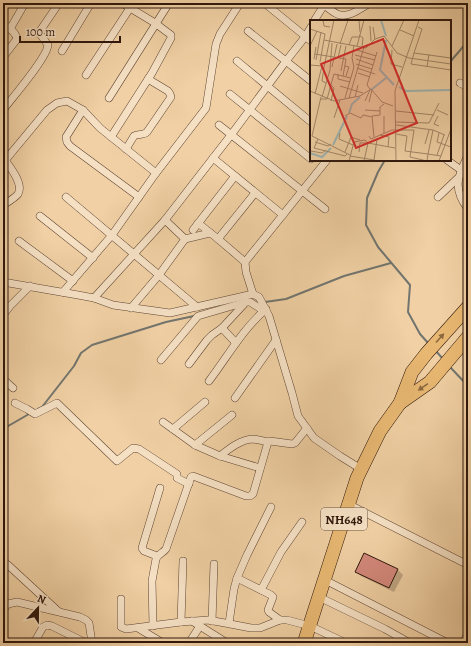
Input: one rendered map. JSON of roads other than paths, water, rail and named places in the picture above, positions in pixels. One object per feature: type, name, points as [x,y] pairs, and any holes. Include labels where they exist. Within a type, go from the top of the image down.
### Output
[{"type":"highway","name":"NH648","points":[[304,643],[348,504],[361,469],[380,431],[400,403],[412,372],[468,307]]},
{"type":"highway","name":"NH648","points":[[400,403],[430,382],[468,338]]},
{"type":"street","points":[[10,29],[26,3]]},
{"type":"street","points":[[3,110],[46,52],[48,45],[40,34],[40,31],[59,3]]},
{"type":"street","points":[[62,51],[91,3]]},
{"type":"street","points":[[109,98],[169,3]]},
{"type":"street","points":[[63,292],[112,236],[156,173],[206,108],[216,44],[220,34],[240,3]]},
{"type":"street","points":[[314,20],[322,4],[343,16],[357,11],[370,3]]},
{"type":"street","points":[[86,75],[127,5],[155,23],[171,36],[148,79],[111,137]]},
{"type":"street","points":[[94,298],[166,220],[286,61],[308,39],[268,6]]},
{"type":"street","points":[[3,24],[10,29],[17,39],[3,57]]},
{"type":"street","points":[[248,31],[310,80]]},
{"type":"street","points":[[238,61],[310,121]]},
{"type":"street","points":[[126,149],[134,136],[143,135],[147,132],[171,97],[168,91],[148,79]]},
{"type":"street","points":[[460,83],[468,87]]},
{"type":"street","points":[[230,94],[310,159]]},
{"type":"street","points":[[3,205],[18,195],[20,190],[17,179],[4,161],[47,110],[57,102],[68,101],[83,110],[100,128],[156,173]]},
{"type":"street","points":[[83,110],[66,137],[67,142],[70,146],[139,197]]},
{"type":"street","points":[[220,125],[325,208]]},
{"type":"street","points":[[468,155],[458,178],[458,187],[462,199],[468,209]]},
{"type":"street","points":[[213,158],[283,215]]},
{"type":"street","points":[[312,161],[321,168]]},
{"type":"street","points":[[245,262],[326,161]]},
{"type":"street","points":[[448,161],[461,170]]},
{"type":"street","points":[[193,230],[235,176]]},
{"type":"street","points":[[438,197],[458,178]]},
{"type":"street","points":[[218,239],[255,193]]},
{"type":"street","points":[[66,197],[197,307]]},
{"type":"street","points":[[40,216],[93,258]]},
{"type":"street","points":[[166,220],[186,239]]},
{"type":"street","points":[[198,223],[245,262],[246,272],[256,296],[265,309],[276,340],[298,416],[314,438],[361,469]]},
{"type":"street","points":[[131,308],[159,275],[186,239],[210,233]]},
{"type":"street","points":[[19,241],[73,281]]},
{"type":"street","points":[[3,282],[94,298],[113,305],[170,313],[256,296]]},
{"type":"street","points":[[3,315],[30,286]]},
{"type":"street","points":[[161,360],[198,316],[246,302],[250,302],[265,309]]},
{"type":"street","points":[[189,364],[207,340],[222,328],[246,302]]},
{"type":"street","points":[[209,380],[251,323],[265,309]]},
{"type":"street","points":[[222,328],[236,343]]},
{"type":"street","points":[[235,398],[276,340]]},
{"type":"street","points":[[3,379],[13,388]]},
{"type":"street","points":[[173,429],[205,402]]},
{"type":"street","points":[[15,403],[35,414],[58,403],[117,461],[133,448],[140,450],[176,474],[177,478],[189,484]]},
{"type":"street","points":[[195,445],[232,414]]},
{"type":"street","points":[[163,422],[195,445],[220,456],[260,468]]},
{"type":"street","points":[[220,456],[235,445],[253,439],[292,444],[295,443],[307,428]]},
{"type":"street","points":[[153,626],[152,580],[157,556],[166,549],[191,477],[193,476],[246,496],[250,496],[253,494],[268,442]]},
{"type":"street","points":[[157,556],[144,551],[142,548],[160,488]]},
{"type":"street","points":[[348,504],[468,565]]},
{"type":"street","points":[[229,623],[237,578],[247,554],[271,507]]},
{"type":"street","points":[[261,590],[281,552],[302,522]]},
{"type":"street","points":[[181,622],[183,561]]},
{"type":"street","points":[[3,562],[59,612]]},
{"type":"street","points":[[212,621],[214,564]]},
{"type":"street","points":[[237,578],[271,595],[273,597],[268,610],[280,620]]},
{"type":"street","points":[[324,580],[448,643]]},
{"type":"street","points":[[319,597],[385,629],[410,643]]},
{"type":"street","points":[[121,599],[121,627],[126,629],[192,621],[212,621],[251,628],[260,628],[280,620],[287,620],[310,626],[346,643]]},
{"type":"street","points":[[3,610],[8,604],[17,602],[80,617],[89,623],[92,643]]},
{"type":"street","points":[[192,621],[227,643]]},
{"type":"street","points":[[34,643],[43,627],[47,625],[86,643]]},
{"type":"street","points":[[189,643],[200,626]]},
{"type":"street","points":[[138,628],[163,643]]},
{"type":"street","points":[[463,643],[468,633]]},
{"type":"waterway","points":[[451,61],[468,41]]},
{"type":"waterway","points":[[384,161],[367,198],[366,225],[378,247],[410,285],[408,312],[420,334],[429,344]]},
{"type":"waterway","points":[[265,302],[286,299],[344,276],[391,263]]},
{"type":"waterway","points":[[38,409],[42,407],[74,366],[81,353],[92,345],[166,322],[194,316]]},
{"type":"waterway","points":[[435,350],[443,359]]},
{"type":"waterway","points":[[450,367],[468,386]]},
{"type":"waterway","points":[[3,429],[29,414]]}]
